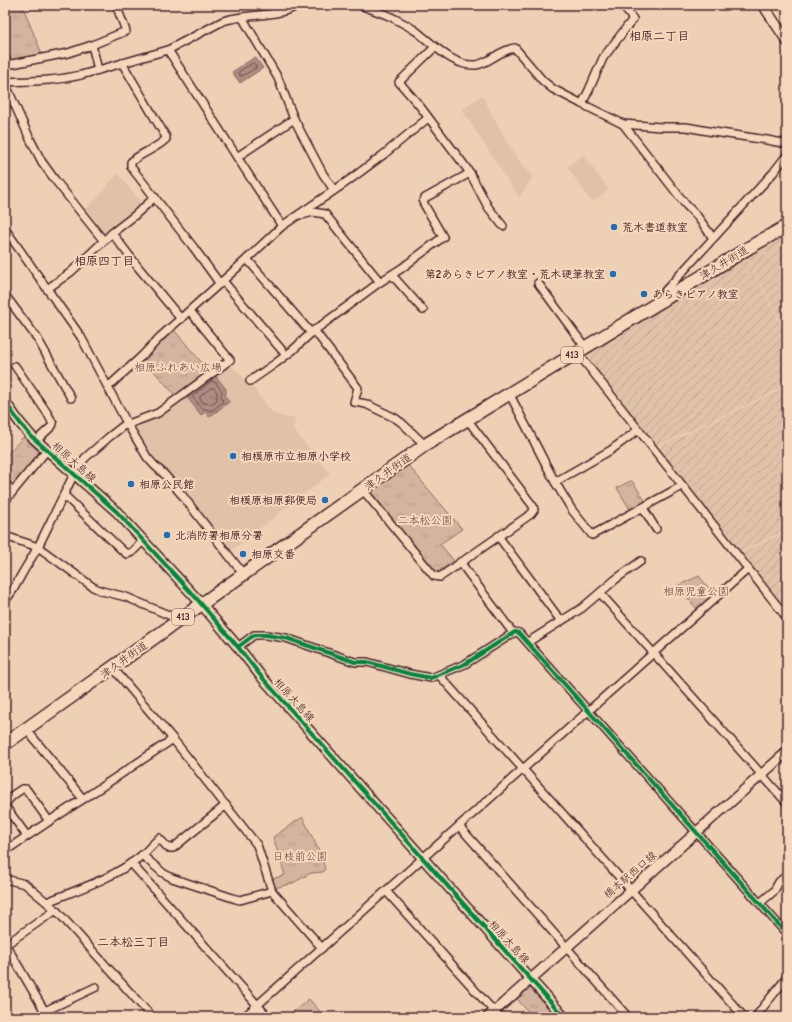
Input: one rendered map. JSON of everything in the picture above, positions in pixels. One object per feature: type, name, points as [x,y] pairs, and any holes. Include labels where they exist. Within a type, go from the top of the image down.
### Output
[{"type":"highway","name":"津久井街道","points":[[5,744],[425,445],[744,250],[787,226]]},
{"type":"street","points":[[5,57],[8,63],[12,64],[68,53],[126,31],[116,6],[125,5]]},
{"type":"street","points":[[104,240],[42,162],[24,126],[5,82],[61,79],[76,76],[168,50],[223,21],[279,13],[299,5]]},
{"type":"street","points":[[360,5],[395,19],[415,30],[435,47],[458,62],[470,65],[479,65],[508,49],[515,48],[543,81],[552,89],[623,124],[686,127],[787,144]]},
{"type":"street","points":[[582,104],[603,58],[633,19],[622,5]]},
{"type":"street","points":[[763,5],[787,41]]},
{"type":"street","points":[[242,18],[278,78],[294,119],[323,174],[334,190]]},
{"type":"street","points":[[92,45],[98,70]]},
{"type":"street","points":[[435,47],[399,82],[448,142],[470,173],[488,207],[503,226]]},
{"type":"street","points":[[168,50],[282,226]]},
{"type":"street","points":[[122,63],[166,137],[165,141],[153,149],[140,154],[132,160],[131,166],[221,282],[286,355]]},
{"type":"street","points":[[108,387],[142,356],[160,337],[282,226],[383,155],[428,118]]},
{"type":"street","points":[[237,157],[294,119]]},
{"type":"street","points":[[623,124],[713,238]]},
{"type":"street","points":[[667,298],[665,291],[787,156]]},
{"type":"street","points":[[250,381],[380,282],[402,268],[443,237],[424,204],[424,200],[425,198],[470,173]]},
{"type":"street","points":[[47,289],[71,272],[104,240],[134,216],[154,197]]},
{"type":"street","points":[[294,218],[310,212],[325,214],[380,282]]},
{"type":"street","points":[[5,229],[81,337],[128,425],[147,457],[182,495],[244,575]]},
{"type":"street","points":[[112,233],[181,319]]},
{"type":"street","points":[[5,242],[11,237]]},
{"type":"street","points":[[247,259],[313,332],[358,388],[354,402],[366,404],[395,418],[425,445]]},
{"type":"street","points":[[392,275],[423,310]]},
{"type":"street","points":[[538,283],[581,350],[638,430],[787,618]]},
{"type":"street","points":[[5,295],[37,338],[71,398]]},
{"type":"street","points":[[5,601],[38,547],[74,474],[85,458],[123,426],[158,413],[230,360],[190,311]]},
{"type":"street","points":[[15,366],[48,414],[53,424],[36,441]]},
{"type":"street","points":[[509,393],[555,482],[572,510],[592,535],[682,486]]},
{"type":"street","name":"相原大島線","points":[[5,402],[20,423],[36,441],[117,512],[202,604],[260,675],[564,1017]]},
{"type":"street","points":[[363,490],[434,576],[440,577],[534,511],[534,507],[467,419]]},
{"type":"street","points":[[555,482],[611,450],[638,430]]},
{"type":"street","points":[[5,501],[47,450]]},
{"type":"street","points":[[5,484],[13,491]]},
{"type":"street","points":[[64,495],[126,554],[132,552],[144,541]]},
{"type":"street","points":[[643,508],[656,529]]},
{"type":"street","points":[[5,536],[38,547],[102,591],[126,597],[171,616],[177,622]]},
{"type":"street","points":[[498,536],[562,621]]},
{"type":"street","points":[[528,642],[582,608],[616,579],[641,561]]},
{"type":"street","points":[[460,562],[513,633]]},
{"type":"street","points":[[244,1017],[748,569]]},
{"type":"street","points":[[600,593],[787,804]]},
{"type":"street","points":[[238,647],[254,635],[278,636],[355,662],[367,662],[410,674],[431,678],[465,664],[513,633],[519,633],[787,934]]},
{"type":"street","points":[[112,668],[173,739],[257,845],[272,891],[322,948]]},
{"type":"street","points":[[440,675],[744,1017]]},
{"type":"street","points":[[26,729],[83,799]]},
{"type":"street","points":[[5,851],[173,739]]},
{"type":"street","name":"橋本駅西口線","points":[[494,1015],[530,979],[787,752]]},
{"type":"street","points":[[27,836],[5,805],[18,791],[26,789],[49,821]]},
{"type":"street","points":[[47,902],[97,882],[117,872],[142,856],[159,838],[168,848],[173,848],[226,805]]},
{"type":"street","points":[[459,826],[628,1017]]},
{"type":"street","points":[[142,856],[172,878],[236,899],[240,900],[272,891]]},
{"type":"street","points":[[131,863],[268,1017]]},
{"type":"street","points":[[760,903],[787,875]]},
{"type":"street","points":[[5,879],[25,884],[56,910],[152,1017]]},
{"type":"street","points":[[386,891],[494,1015]]},
{"type":"street","points":[[56,910],[5,945],[47,1014],[96,987]]},
{"type":"street","points":[[756,1017],[787,977]]},
{"type":"shaded area","points":[[482,95],[508,144],[520,162],[533,177],[519,198],[462,110]]},
{"type":"shaded area","points":[[583,155],[609,190],[594,201],[590,200],[567,167]]},
{"type":"shaded area","points":[[118,173],[142,204],[135,212],[104,237],[83,211],[102,193]]},
{"type":"shaded area","points":[[787,233],[787,333],[746,256]]},
{"type":"shaded area","points":[[746,257],[787,335],[787,386],[657,446],[594,367],[588,352]]},
{"type":"shaded area","name":"相模原市立相原小学校","points":[[228,365],[231,365],[254,389],[272,412],[283,417],[296,417],[293,429],[330,474],[232,550],[230,550],[177,483],[147,450],[134,428],[135,425],[162,414]]},
{"type":"shaded area","points":[[787,387],[787,529],[739,553],[656,448]]},
{"type":"shaded area","points":[[787,531],[787,613],[740,554]]},
{"type":"green space","points":[[5,5],[22,5],[42,54],[9,61],[5,52]]},
{"type":"green space","name":"相原ふれあい広場","points":[[174,330],[209,371],[176,396],[144,360]]},
{"type":"green space","points":[[22,438],[25,438],[39,452],[40,456],[15,484],[11,485],[5,479],[5,457]]},
{"type":"green space","name":"二本松公園","points":[[408,465],[462,529],[440,544],[454,561],[439,571],[436,571],[372,494],[373,490]]},
{"type":"green space","points":[[632,481],[646,502],[631,511],[617,488]]},
{"type":"green space","name":"相原児童公園","points":[[699,576],[714,595],[697,609],[677,586]]},
{"type":"green space","name":"日枝前公園","points":[[303,818],[321,855],[325,869],[323,872],[311,873],[293,883],[275,888],[272,879],[285,875],[273,837]]},
{"type":"green space","points":[[530,988],[556,1017],[533,1017],[517,999]]},
{"type":"green space","points":[[309,999],[325,1017],[287,1017]]},
{"type":"water","points":[[255,57],[263,68],[240,83],[232,72]]},
{"type":"water","points":[[215,375],[226,389],[225,395],[229,402],[209,417],[206,412],[201,415],[186,396]]},
{"type":"cycle path","points":[[5,402],[31,436],[117,512],[197,599],[260,675],[564,1017]]},
{"type":"cycle path","points":[[238,647],[254,635],[286,638],[355,662],[367,662],[410,674],[431,678],[465,664],[515,632],[519,633],[787,934]]},
{"type":"place","name":"荒木書道教室","points":[[614,227]]},
{"type":"place","name":"第2あらきピアノ教室・荒木硬筆教室","points":[[613,274]]},
{"type":"place","name":"あらきピアノ教室","points":[[644,294]]},
{"type":"place","name":"相模原市立相原小学校","points":[[233,456]]},
{"type":"place","name":"相原公民館","points":[[131,484]]},
{"type":"place","name":"相模原相原郵便局","points":[[325,500]]},
{"type":"place","name":"北消防署相原分署","points":[[167,535]]},
{"type":"place","name":"相原交番","points":[[243,554]]},
{"type":"district","name":"相原二丁目","points":[[659,36]]},
{"type":"district","name":"相原四丁目","points":[[104,261]]},
{"type":"district","name":"二本松三丁目","points":[[133,942]]}]
